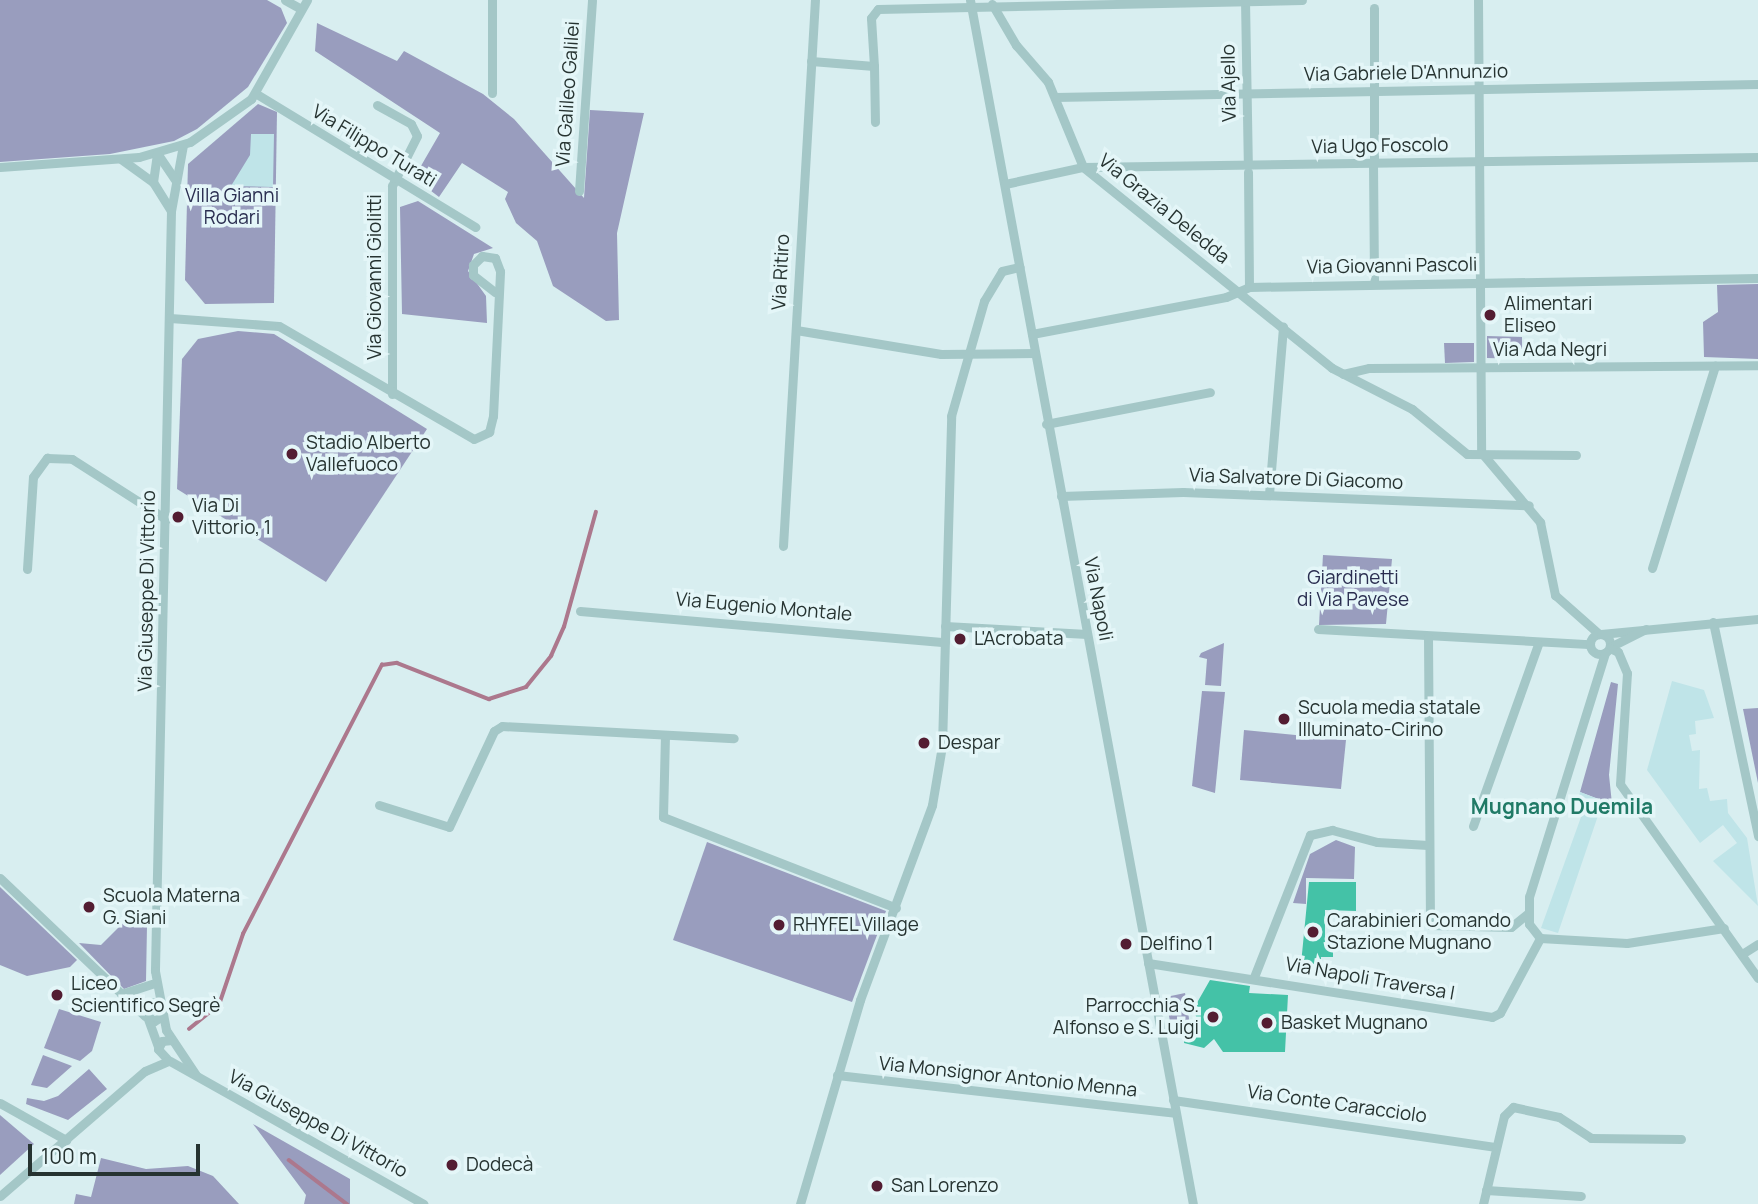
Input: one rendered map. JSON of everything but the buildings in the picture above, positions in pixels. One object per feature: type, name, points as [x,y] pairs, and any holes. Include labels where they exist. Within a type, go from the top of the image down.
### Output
[{"type":"street","points":[[285,0],[301,9]]},
{"type":"street","points":[[0,167],[121,159],[157,153],[183,145],[212,130],[255,93],[307,0]]},
{"type":"street","points":[[492,0],[492,93]]},
{"type":"street","name":"Via Galileo Galilei","points":[[579,191],[592,0]]},
{"type":"street","name":"Via Ritiro","points":[[783,546],[815,0]]},
{"type":"street","points":[[875,122],[874,10],[970,2],[992,4],[1302,0]]},
{"type":"street","points":[[1428,637],[1428,845],[1432,926],[1511,927],[1528,913],[1608,649],[1600,634],[1555,595],[1540,522],[1529,505],[1481,453],[1478,0]]},
{"type":"street","name":"Via Ajello","points":[[1245,1],[1249,287]]},
{"type":"street","name":"Via Napoli","points":[[970,2],[1020,267],[1046,424],[1193,1204]]},
{"type":"street","name":"Via Grazia Deledda","points":[[992,4],[1055,97],[1083,167],[1343,374],[1412,409],[1460,450],[1481,453]]},
{"type":"street","points":[[1374,8],[1374,282]]},
{"type":"street","points":[[811,61],[874,66]]},
{"type":"street","name":"Via Gabriele D'Annunzio","points":[[1055,97],[1758,84]]},
{"type":"street","name":"Via Filippo Turati","points":[[255,93],[475,227]]},
{"type":"street","name":"Via Giovanni Giolitti","points":[[377,105],[417,132],[394,179],[392,394]]},
{"type":"street","name":"Via Giuseppe Di Vittorio","points":[[147,1018],[155,971],[171,211],[183,145]]},
{"type":"street","points":[[157,153],[175,180]]},
{"type":"street","points":[[153,182],[157,153]]},
{"type":"street","name":"Via Ugo Foscolo","points":[[1005,184],[1083,167],[1248,169],[1374,162],[1479,163],[1758,157]]},
{"type":"street","points":[[121,159],[153,182],[171,211]]},
{"type":"street","points":[[800,1204],[837,1075],[932,805],[942,746],[949,429],[966,356],[984,302],[1002,271],[1020,267]]},
{"type":"street","name":"Via Giovanni Pascoli","points":[[1032,334],[1238,292],[1249,287],[1374,282],[1758,278]]},
{"type":"street","name":"Via Giovanni Giolitti","points":[[170,318],[266,321],[461,435],[479,438],[489,432],[495,292]]},
{"type":"street","points":[[1269,494],[1283,327]]},
{"type":"street","points":[[796,330],[966,356],[1035,353]]},
{"type":"street","name":"Via Ada Negri","points":[[1343,374],[1369,368],[1758,365]]},
{"type":"street","points":[[1652,568],[1715,366]]},
{"type":"street","points":[[1046,424],[1210,392]]},
{"type":"street","points":[[1481,453],[1576,455]]},
{"type":"street","points":[[27,569],[33,477],[47,458],[72,459],[166,519]]},
{"type":"street","name":"Via Salvatore Di Giacomo","points":[[1061,496],[1269,494],[1529,505]]},
{"type":"street","name":"Via Eugenio Montale","points":[[580,611],[945,642]]},
{"type":"street","points":[[1318,629],[1538,644],[1589,644],[1600,634],[1758,619]]},
{"type":"street","points":[[1713,622],[1758,836]]},
{"type":"street","points":[[946,626],[1087,634]]},
{"type":"street","points":[[1589,644],[1596,654],[1647,628]]},
{"type":"street","points":[[1473,826],[1538,644]]},
{"type":"street","points":[[1608,649],[1618,652],[1627,673],[1620,784],[1758,978]]},
{"type":"street","points":[[379,805],[449,827],[497,727],[734,738]]},
{"type":"street","points":[[665,735],[663,817],[896,908]]},
{"type":"street","points":[[1254,977],[1310,835],[1332,830],[1377,842],[1428,845]]},
{"type":"street","points":[[0,878],[147,1018],[158,1049]]},
{"type":"street","points":[[1528,913],[1540,938],[1627,943],[1724,928]]},
{"type":"street","name":"Via Napoli Traversa I","points":[[1148,963],[1254,977],[1492,1017],[1500,1013],[1540,938]]},
{"type":"street","points":[[1742,954],[1758,944]]},
{"type":"street","name":"Via Giuseppe Di Vittorio","points":[[155,971],[163,1016]]},
{"type":"street","points":[[123,996],[152,984]]},
{"type":"street","points":[[123,996],[161,1003]]},
{"type":"street","points":[[0,1196],[145,1071],[158,1049],[172,1040],[163,1016],[147,1018]]},
{"type":"street","name":"Via Giuseppe Di Vittorio","points":[[172,1040],[195,1075]]},
{"type":"street","name":"Via Giuseppe Di Vittorio","points":[[158,1049],[169,1061],[424,1204]]},
{"type":"street","points":[[145,1071],[169,1061],[179,1051]]},
{"type":"street","name":"Via Monsignor Antonio Menna","points":[[837,1075],[1175,1113]]},
{"type":"street","name":"Via Conte Caracciolo","points":[[1173,1100],[1494,1147]]},
{"type":"street","points":[[0,1103],[66,1140]]},
{"type":"street","points":[[1483,1204],[1494,1147],[1505,1111],[1519,1106],[1559,1116],[1591,1138],[1681,1139]]},
{"type":"street","points":[[1486,1190],[1581,1196]]},
{"type":"green space","points":[[0,0],[267,0],[281,8],[287,23],[248,87],[197,129],[174,141],[110,154],[0,162]]},
{"type":"green space","points":[[317,23],[397,61],[404,51],[483,94],[514,119],[584,198],[590,110],[644,113],[617,233],[619,320],[606,321],[553,286],[537,241],[516,223],[505,199],[508,192],[462,163],[439,197],[414,178],[440,133],[315,51]]},
{"type":"green space","name":"Villa Gianni Rodari","points":[[258,104],[277,112],[274,303],[205,304],[185,280],[188,164]]},
{"type":"green space","points":[[418,201],[493,248],[474,254],[468,271],[486,296],[487,323],[402,314],[400,207]]},
{"type":"green space","points":[[1758,284],[1758,359],[1704,357],[1703,322],[1718,312],[1717,285]]},
{"type":"green space","name":"Stadio Alberto Vallefuoco","points":[[238,331],[274,334],[427,429],[326,582],[177,489],[182,359],[198,339]]},
{"type":"green space","points":[[1487,336],[1522,337],[1522,359],[1487,358]]},
{"type":"green space","points":[[1444,343],[1474,343],[1474,362],[1445,363]]},
{"type":"green space","name":"Giardinetti di Via Pavese","points":[[1323,555],[1392,559],[1386,624],[1319,625]]},
{"type":"green space","points":[[1224,643],[1221,686],[1205,685],[1207,659],[1199,657],[1201,653]]},
{"type":"green space","points":[[1611,682],[1618,684],[1609,775],[1612,804],[1580,792]]},
{"type":"green space","points":[[1202,691],[1225,692],[1215,793],[1192,786]]},
{"type":"green space","points":[[1758,708],[1758,783],[1743,709]]},
{"type":"green space","points":[[1244,730],[1346,740],[1341,789],[1240,780]]},
{"type":"green space","points":[[1336,840],[1355,847],[1354,879],[1306,878],[1306,904],[1293,903],[1310,854]]},
{"type":"green space","name":"RHYFEL Village","points":[[707,842],[886,911],[852,1002],[673,940]]},
{"type":"green space","points":[[0,887],[77,960],[70,967],[27,976],[0,965]]},
{"type":"green space","points":[[131,915],[147,926],[146,981],[124,989],[79,943],[101,945]]},
{"type":"green space","points":[[1185,993],[1190,1025],[1171,1028],[1166,997]]},
{"type":"green space","points":[[59,1009],[101,1022],[92,1051],[80,1061],[44,1048]]},
{"type":"green space","points":[[43,1055],[72,1066],[47,1088],[31,1085]]},
{"type":"green space","points":[[89,1069],[107,1089],[68,1120],[26,1104],[27,1098],[44,1101],[58,1096]]},
{"type":"green space","points":[[0,1115],[34,1144],[0,1175]]},
{"type":"green space","points":[[253,1124],[350,1179],[350,1204],[304,1204],[306,1195]]},
{"type":"green space","points":[[101,1158],[146,1169],[188,1166],[213,1176],[239,1204],[74,1204],[76,1194],[91,1197]]},
{"type":"shaded area","points":[[251,134],[274,134],[273,187],[231,186],[250,155]]},
{"type":"shaded area","points":[[1672,681],[1704,690],[1714,718],[1695,721],[1696,734],[1689,735],[1692,751],[1700,750],[1699,789],[1707,788],[1710,801],[1727,799],[1728,813],[1747,838],[1758,906],[1713,861],[1737,843],[1723,825],[1700,843],[1647,770]]},
{"type":"shaded area","points":[[1580,792],[1603,801],[1558,933],[1541,928],[1585,806],[1577,803]]},
{"type":"waterway","points":[[189,1029],[219,1005],[243,934],[382,665],[397,663],[489,699],[526,687],[551,656],[564,627],[596,512]]},
{"type":"waterway","points":[[289,1160],[347,1204]]},
{"type":"place","name":"Alimentari Eliseo","points":[[1490,315]]},
{"type":"place","name":"Stadio Alberto Vallefuoco","points":[[292,454]]},
{"type":"place","name":"Via Di Vittorio, 1","points":[[178,517]]},
{"type":"place","name":"L'Acrobata","points":[[960,639]]},
{"type":"place","name":"Scuola media statale Illuminato-Cirino","points":[[1284,719]]},
{"type":"place","name":"Despar","points":[[924,743]]},
{"type":"place","name":"Scuola Materna G. Siani","points":[[89,907]]},
{"type":"place","name":"RHYFEL Village","points":[[779,925]]},
{"type":"place","name":"Carabinieri Comando Stazione Mugnano","points":[[1313,932]]},
{"type":"place","name":"Delfino 1","points":[[1126,944]]},
{"type":"place","name":"Liceo Scientifico Segrè","points":[[57,995]]},
{"type":"place","name":"Parrocchia S. Alfonso e S. Luigi","points":[[1213,1017]]},
{"type":"place","name":"Basket Mugnano","points":[[1267,1023]]},
{"type":"place","name":"Dodecà","points":[[452,1165]]},
{"type":"place","name":"San Lorenzo","points":[[877,1186]]},
{"type":"district","name":"Mugnano Duemila","points":[[1562,806]]}]
